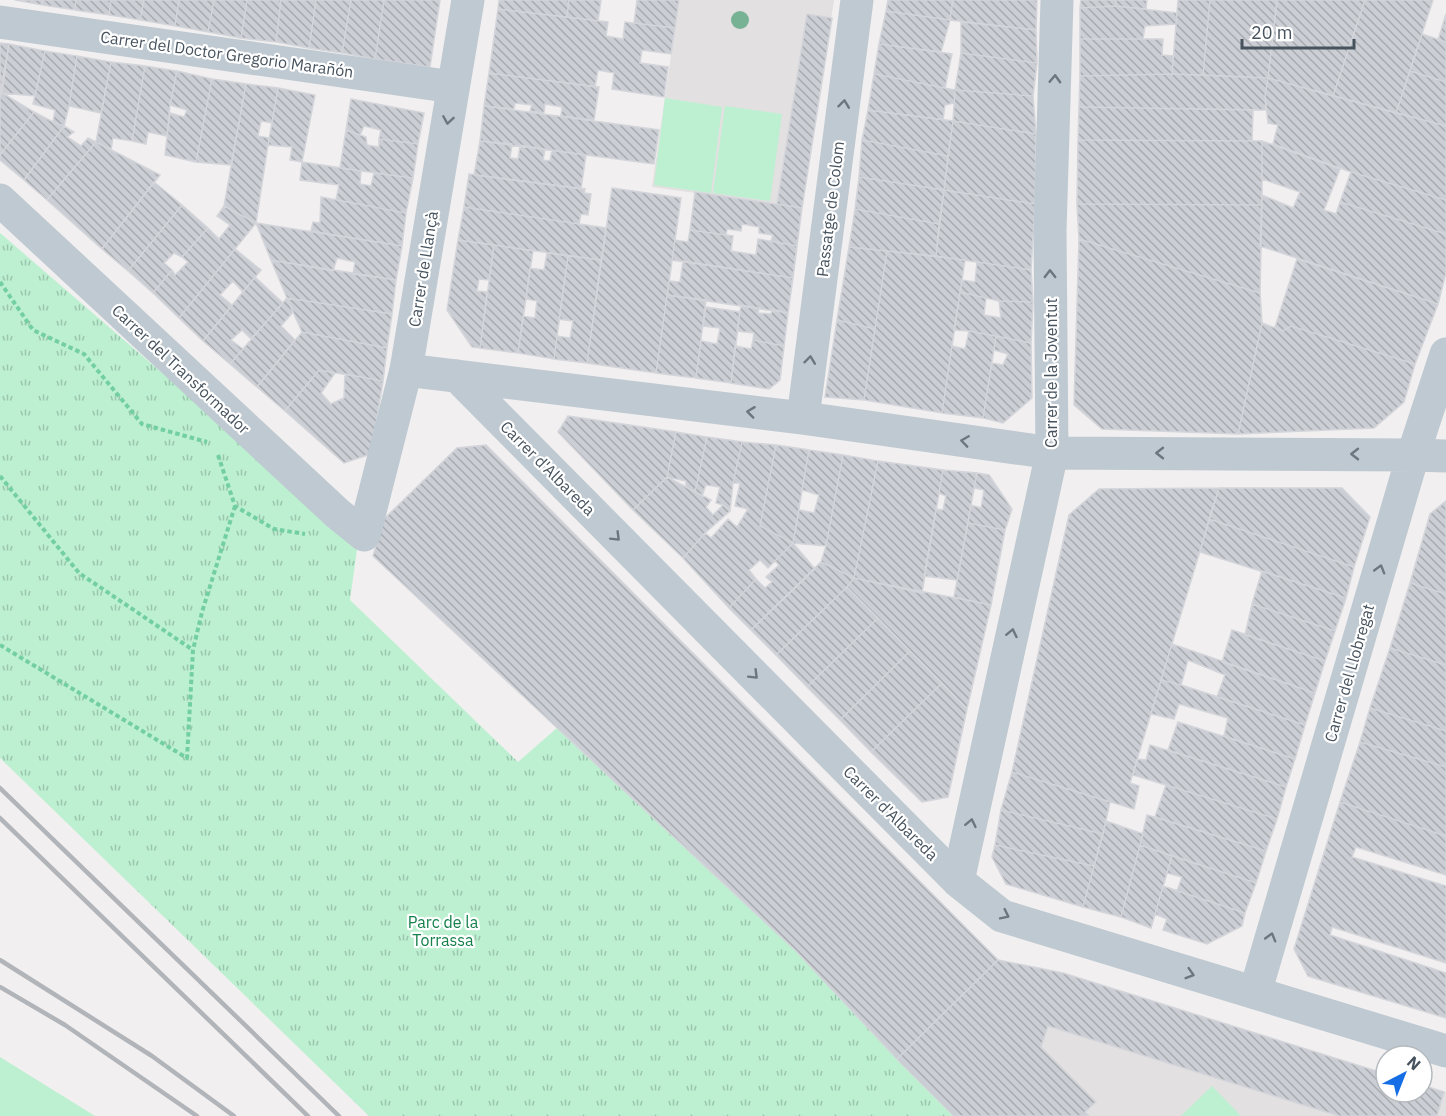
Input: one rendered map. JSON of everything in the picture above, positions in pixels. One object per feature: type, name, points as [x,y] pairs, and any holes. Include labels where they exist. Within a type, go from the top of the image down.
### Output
[{"type":"street","name":"Carrer de Llançà","points":[[364,535],[406,370],[468,0]]},
{"type":"street","name":"Passatge de Colom","points":[[803,418],[857,0]]},
{"type":"street","name":"Carrer de la Joventut","points":[[958,880],[1052,453],[1050,231],[1057,0]]},
{"type":"street","name":"Carrer del Doctor Gregorio Marañón","points":[[0,22],[453,88]]},
{"type":"street","name":"Carrer del Transformador","points":[[0,200],[328,523],[364,535]]},
{"type":"street","name":"Carrer del Llobregat","points":[[1255,993],[1413,455],[1446,354]]},
{"type":"street","points":[[406,370],[803,418],[1052,453],[1446,456]]},
{"type":"street","name":"Carrer d'Albareda","points":[[457,376],[958,880],[1002,916],[1446,1050]]},
{"type":"path","points":[[0,282],[33,330],[84,354],[142,424],[215,445],[235,506],[202,612],[193,650],[187,758],[0,645]]},
{"type":"path","points":[[0,476],[79,573],[193,650]]},
{"type":"path","points":[[235,506],[274,529],[328,523]]},
{"type":"shaded area","points":[[679,0],[834,0],[802,208],[652,187]]},
{"type":"shaded area","points":[[998,960],[1063,973],[1374,1070],[1374,1104],[1434,1104],[1434,1088],[1446,1092],[1446,1116],[954,1116],[897,1059]]},
{"type":"green space","points":[[665,98],[722,107],[711,193],[654,185]]},
{"type":"green space","points":[[725,106],[782,114],[770,201],[713,193]]},
{"type":"green space","name":"Parc de la Torrassa","points":[[0,233],[358,542],[350,600],[518,762],[557,728],[796,951],[954,1116],[369,1116],[0,758]]},
{"type":"green space","points":[[0,1057],[95,1116],[0,1116]]},
{"type":"green space","points":[[1212,1086],[1241,1116],[1181,1116]]},
{"type":"building","points":[[15,0],[43,0],[42,5]]},
{"type":"building","points":[[43,0],[76,0],[75,10],[42,5]]},
{"type":"building","points":[[76,0],[111,0],[109,15],[75,10]]},
{"type":"building","points":[[111,0],[144,0],[140,20],[109,15]]},
{"type":"building","points":[[144,0],[179,0],[175,26],[140,20]]},
{"type":"building","points":[[179,0],[214,0],[208,32],[175,26]]},
{"type":"building","points":[[214,0],[247,0],[241,38],[208,32]]},
{"type":"building","points":[[247,0],[281,0],[276,42],[241,38]]},
{"type":"building","points":[[281,0],[316,0],[309,48],[276,42]]},
{"type":"building","points":[[316,0],[351,0],[342,53],[309,48]]},
{"type":"building","points":[[351,0],[384,0],[375,59],[342,53]]},
{"type":"building","points":[[384,0],[440,0],[430,67],[375,59]]},
{"type":"building","points":[[499,0],[569,0],[567,17],[498,9]]},
{"type":"building","points":[[569,0],[601,0],[598,21],[567,17]]},
{"type":"building","points":[[637,0],[679,0],[675,28],[634,23]]},
{"type":"building","points":[[888,0],[953,0],[950,20],[886,11]]},
{"type":"building","points":[[953,0],[1037,0],[1036,30],[950,20]]},
{"type":"building","points":[[1081,0],[1116,0],[1116,6],[1080,8]]},
{"type":"building","points":[[1116,0],[1147,0],[1146,9],[1116,6]]},
{"type":"building","points":[[1178,0],[1210,0],[1203,75],[1172,74]]},
{"type":"building","points":[[1210,0],[1277,0],[1268,78],[1203,75]]},
{"type":"building","points":[[1277,0],[1365,0],[1333,96],[1268,78]]},
{"type":"building","points":[[1365,0],[1433,0],[1396,113],[1333,96]]},
{"type":"building","points":[[1116,6],[1177,13],[1176,24],[1145,26],[1143,39],[1080,39],[1080,8]]},
{"type":"building","points":[[498,9],[608,22],[606,36],[623,39],[625,22],[675,28],[671,54],[642,50],[640,63],[668,67],[664,97],[612,89],[614,73],[598,70],[595,87],[489,73]]},
{"type":"building","points":[[886,11],[950,20],[941,52],[879,44]]},
{"type":"building","points":[[807,14],[832,18],[802,208],[777,204]]},
{"type":"building","points":[[1446,14],[1446,42],[1438,40]]},
{"type":"building","points":[[961,22],[1036,30],[1037,63],[961,53]]},
{"type":"building","points":[[1422,34],[1446,42],[1446,82],[1410,71]]},
{"type":"building","points":[[1080,39],[1163,39],[1162,55],[1173,56],[1172,74],[1080,76]]},
{"type":"building","points":[[0,43],[9,44],[0,95]]},
{"type":"building","points":[[9,44],[45,51],[35,96],[2,93]]},
{"type":"building","points":[[879,44],[952,54],[945,88],[874,74]]},
{"type":"building","points":[[45,51],[77,56],[64,126],[53,122],[55,110],[33,104]]},
{"type":"building","points":[[961,53],[1037,63],[1033,96],[955,90]]},
{"type":"building","points":[[77,56],[111,62],[101,113],[69,106]]},
{"type":"building","points":[[111,62],[145,66],[132,141],[113,138],[111,150],[96,142]]},
{"type":"building","points":[[145,66],[177,71],[167,136],[148,132],[146,144],[132,141]]},
{"type":"building","points":[[177,71],[212,79],[196,162],[165,155],[170,113],[184,117],[187,110],[170,105]]},
{"type":"building","points":[[1410,71],[1446,82],[1446,126],[1396,113]]},
{"type":"building","points":[[489,73],[599,87],[594,120],[561,116],[562,107],[545,104],[544,113],[530,111],[532,105],[515,103],[514,109],[484,106]]},
{"type":"building","points":[[874,74],[955,90],[954,103],[945,105],[943,120],[868,110]]},
{"type":"building","points":[[1172,74],[1268,78],[1265,96],[1266,110],[1079,107],[1080,76]]},
{"type":"building","points":[[1268,78],[1446,126],[1446,200],[1351,172],[1273,144],[1278,125],[1268,123],[1265,96]]},
{"type":"building","points":[[212,79],[246,84],[231,165],[196,162]]},
{"type":"building","points":[[246,84],[278,88],[272,123],[261,121],[258,136],[269,138],[256,223],[224,206]]},
{"type":"building","points":[[278,88],[315,95],[302,162],[290,160],[292,147],[268,145]]},
{"type":"building","points":[[955,90],[1033,96],[1036,134],[953,121]]},
{"type":"building","points":[[2,93],[34,112],[0,155],[0,95]]},
{"type":"building","points":[[351,99],[424,113],[418,144],[379,139],[381,130],[364,126],[360,135],[346,130]]},
{"type":"building","points":[[484,106],[659,130],[654,164],[480,141]]},
{"type":"building","points":[[1079,107],[1253,110],[1252,141],[1078,140]]},
{"type":"building","points":[[868,110],[953,121],[948,156],[862,140]]},
{"type":"building","points":[[34,112],[64,126],[24,180],[0,160],[0,155]]},
{"type":"building","points":[[953,121],[1036,134],[1035,204],[944,190]]},
{"type":"building","points":[[64,126],[74,132],[67,137],[81,146],[88,138],[96,142],[47,200],[24,180]]},
{"type":"building","points":[[346,130],[366,137],[367,145],[379,147],[379,139],[418,144],[413,178],[340,168]]},
{"type":"building","points":[[862,140],[948,156],[944,190],[859,177]]},
{"type":"building","points":[[1078,140],[1262,141],[1262,205],[1077,204]]},
{"type":"building","points":[[480,141],[512,144],[510,158],[518,159],[520,145],[545,149],[543,160],[550,161],[552,150],[586,155],[581,189],[474,175]]},
{"type":"building","points":[[1262,141],[1340,169],[1324,210],[1336,214],[1340,202],[1446,234],[1446,273],[1438,304],[1260,246],[1262,195],[1293,208],[1300,192],[1262,179]]},
{"type":"building","points":[[96,142],[160,175],[102,249],[47,200]]},
{"type":"building","points":[[302,162],[361,171],[360,184],[371,186],[374,173],[413,178],[406,213],[336,200],[339,185],[300,180]]},
{"type":"building","points":[[1351,172],[1446,200],[1446,234],[1340,202]]},
{"type":"building","points":[[469,174],[585,189],[584,193],[591,194],[588,215],[581,214],[579,224],[464,207]]},
{"type":"building","points":[[859,177],[944,190],[939,224],[855,209]]},
{"type":"building","points":[[154,182],[182,205],[128,271],[102,249]]},
{"type":"building","points":[[612,188],[681,198],[656,373],[587,363]]},
{"type":"building","points":[[944,190],[1035,204],[1031,270],[936,256]]},
{"type":"building","points":[[695,192],[802,208],[797,246],[771,241],[773,235],[759,233],[759,227],[742,224],[741,231],[727,229],[726,235],[690,230]]},
{"type":"building","points":[[321,197],[406,213],[402,246],[311,231],[313,222],[320,223]]},
{"type":"building","points":[[1077,204],[1262,205],[1260,293],[1079,239]]},
{"type":"building","points":[[182,205],[208,228],[182,257],[174,253],[164,263],[172,270],[153,293],[128,271]]},
{"type":"building","points":[[224,206],[256,223],[179,318],[153,293],[172,270],[175,275],[188,262],[182,257],[208,228],[219,239],[230,225],[217,216]]},
{"type":"building","points":[[464,207],[606,228],[601,260],[458,240]]},
{"type":"building","points":[[855,209],[939,224],[936,256],[849,247]]},
{"type":"building","points":[[256,223],[402,246],[396,280],[353,274],[355,262],[337,258],[333,271],[271,260]]},
{"type":"building","points":[[690,230],[733,236],[731,251],[756,255],[758,239],[797,246],[793,278],[672,260],[675,240],[688,242]]},
{"type":"building","points":[[1079,239],[1260,293],[1262,323],[1238,434],[1102,429],[1074,405]]},
{"type":"building","points":[[458,240],[494,245],[489,280],[479,279],[477,291],[487,292],[480,348],[472,347],[447,310]]},
{"type":"building","points":[[494,245],[533,251],[518,353],[480,348]]},
{"type":"building","points":[[849,247],[887,251],[875,329],[837,320]]},
{"type":"building","points":[[235,249],[261,270],[243,292],[233,281],[220,295],[232,305],[203,341],[179,318]]},
{"type":"building","points":[[887,251],[965,260],[942,413],[864,400]]},
{"type":"building","points":[[547,253],[568,256],[554,359],[518,353],[523,316],[535,318],[537,301],[526,299],[530,268],[544,270]]},
{"type":"building","points":[[568,256],[601,260],[587,363],[554,359],[557,336],[570,338],[573,321],[559,319]]},
{"type":"building","points":[[1297,259],[1438,304],[1415,364],[1291,326],[1283,331],[1275,327]]},
{"type":"building","points":[[271,260],[396,280],[392,314],[287,298]]},
{"type":"building","points":[[683,261],[793,278],[788,313],[667,295],[669,281],[680,282]]},
{"type":"building","points":[[977,262],[1031,270],[1033,302],[999,301],[960,292],[962,280],[975,282]]},
{"type":"building","points":[[255,277],[283,303],[251,339],[242,330],[231,340],[243,349],[230,364],[203,341]]},
{"type":"building","points":[[960,292],[986,298],[984,315],[1001,318],[999,301],[1033,302],[1031,343],[954,330]]},
{"type":"building","points":[[667,295],[706,300],[696,378],[656,373]]},
{"type":"building","points":[[287,298],[392,314],[387,348],[302,332]]},
{"type":"building","points":[[287,298],[293,312],[281,326],[295,340],[257,387],[230,364]]},
{"type":"building","points":[[741,305],[759,308],[758,313],[771,314],[772,309],[788,313],[784,346],[753,340],[754,333],[737,331]]},
{"type":"building","points":[[706,307],[740,312],[731,383],[696,378],[701,341],[717,344],[720,328],[703,326]]},
{"type":"building","points":[[837,320],[875,329],[864,400],[825,397]]},
{"type":"building","points":[[1262,323],[1283,331],[1291,326],[1415,364],[1404,402],[1374,428],[1238,434]]},
{"type":"building","points":[[969,331],[996,336],[983,418],[942,413],[952,346],[965,349]]},
{"type":"building","points":[[302,332],[387,348],[383,381],[319,370],[285,411],[257,387]]},
{"type":"building","points":[[996,336],[1031,343],[1032,398],[1003,423],[983,418],[992,363],[1003,365],[1008,354],[994,350]]},
{"type":"building","points":[[753,340],[784,346],[780,380],[769,389],[731,383],[735,346],[751,349]]},
{"type":"building","points":[[319,370],[335,373],[321,393],[331,404],[344,398],[345,374],[383,381],[371,454],[344,463],[285,411]]},
{"type":"building","points":[[568,416],[676,432],[667,477],[633,510],[558,432]]},
{"type":"building","points":[[676,432],[707,437],[695,492],[686,487],[686,481],[667,477]]},
{"type":"building","points":[[707,437],[742,442],[733,483],[730,511],[716,503],[720,487],[706,485],[702,496],[695,492]]},
{"type":"building","points":[[742,442],[776,445],[760,526],[793,543],[768,568],[760,560],[749,570],[756,579],[729,608],[683,558],[705,533],[711,538],[728,519],[737,527],[748,509],[735,506],[740,483],[733,483]]},
{"type":"building","points":[[486,445],[998,960],[897,1059],[796,951],[373,556],[384,519],[457,448]]},
{"type":"building","points":[[776,445],[809,450],[793,543],[760,526]]},
{"type":"building","points":[[809,450],[843,455],[826,546],[793,543],[799,510],[814,513],[819,495],[802,490]]},
{"type":"building","points":[[843,455],[878,461],[854,578],[821,562]]},
{"type":"building","points":[[878,461],[943,470],[922,593],[854,578]]},
{"type":"building","points":[[943,470],[977,473],[957,580],[924,576],[936,509],[943,510],[946,496],[939,493]]},
{"type":"building","points":[[977,473],[989,475],[1012,509],[1005,530],[968,523],[971,505],[981,508],[984,490],[974,488]]},
{"type":"building","points":[[667,477],[711,500],[706,507],[713,515],[723,505],[730,511],[705,533],[683,558],[633,510]]},
{"type":"building","points":[[1219,488],[1130,783],[1139,786],[1134,809],[1012,772],[1069,515],[1099,489]]},
{"type":"building","points":[[1219,488],[1342,488],[1370,517],[1354,567],[1209,519]]},
{"type":"building","points":[[1446,501],[1446,594],[1410,583],[1430,514]]},
{"type":"building","points":[[1209,519],[1354,567],[1346,598],[1200,552]]},
{"type":"building","points":[[968,523],[1005,530],[991,605],[954,597]]},
{"type":"building","points":[[793,543],[815,569],[751,630],[729,608],[756,579],[765,588],[772,582],[766,577],[779,565],[775,561]]},
{"type":"building","points":[[821,562],[854,578],[776,655],[751,630]]},
{"type":"building","points":[[1262,571],[1346,598],[1335,631],[1252,604]]},
{"type":"building","points":[[854,578],[991,605],[967,709],[847,587]]},
{"type":"building","points":[[1410,583],[1446,594],[1446,665],[1390,648]]},
{"type":"building","points":[[847,587],[878,618],[807,687],[776,655]]},
{"type":"building","points":[[1252,604],[1335,631],[1325,661],[1245,635]]},
{"type":"building","points":[[878,618],[910,651],[840,720],[807,687]]},
{"type":"building","points":[[1232,630],[1325,661],[1315,693],[1222,662]]},
{"type":"building","points":[[1172,644],[1315,693],[1305,725],[1217,697],[1225,675],[1188,660],[1181,685],[1161,680]]},
{"type":"building","points":[[1390,648],[1446,665],[1446,731],[1370,708]]},
{"type":"building","points":[[910,651],[942,683],[871,752],[840,720]]},
{"type":"building","points":[[1161,680],[1305,725],[1295,759],[1224,736],[1228,718],[1179,704],[1174,719],[1151,714]]},
{"type":"building","points":[[942,683],[967,709],[948,797],[922,802],[871,752]]},
{"type":"building","points":[[1370,708],[1446,731],[1446,767],[1360,742]]},
{"type":"building","points":[[1178,722],[1295,759],[1286,787],[1168,750]]},
{"type":"building","points":[[1360,742],[1446,767],[1446,836],[1340,802]]},
{"type":"building","points":[[1150,745],[1286,787],[1277,819],[1133,775],[1138,759],[1146,760]]},
{"type":"building","points":[[1012,772],[1110,802],[1103,834],[1001,810]]},
{"type":"building","points":[[1166,785],[1277,819],[1266,851],[1155,817]]},
{"type":"building","points":[[1340,802],[1446,836],[1446,875],[1356,847],[1352,857],[1446,886],[1446,963],[1332,927],[1330,935],[1446,973],[1446,1018],[1308,976],[1294,949]]},
{"type":"building","points":[[1001,810],[1103,834],[1094,866],[995,845]]},
{"type":"building","points":[[1147,815],[1266,851],[1256,883],[1140,845]]},
{"type":"building","points":[[1106,821],[1143,834],[1121,917],[1083,907]]},
{"type":"building","points":[[995,845],[1094,866],[1083,907],[1006,884],[992,857]]},
{"type":"building","points":[[1140,845],[1172,856],[1151,928],[1121,917]]},
{"type":"building","points":[[1172,856],[1256,883],[1245,913],[1177,891],[1182,877],[1167,873]]},
{"type":"building","points":[[1163,886],[1245,913],[1242,926],[1207,944],[1163,930],[1167,919],[1155,914]]},
{"type":"building","points":[[998,960],[1063,973],[1374,1070],[1374,1104],[1434,1104],[1434,1089],[1444,1092],[1437,1116],[1339,1116],[1048,1026],[1041,1047],[1096,1102],[1085,1112],[1089,1116],[954,1116],[897,1059]]},
{"type":"railway","points":[[0,788],[339,1116]]},
{"type":"railway","points":[[0,818],[308,1116]]},
{"type":"railway","points":[[0,960],[152,1056],[234,1116]]},
{"type":"railway","points":[[0,987],[65,1025],[197,1116]]}]
